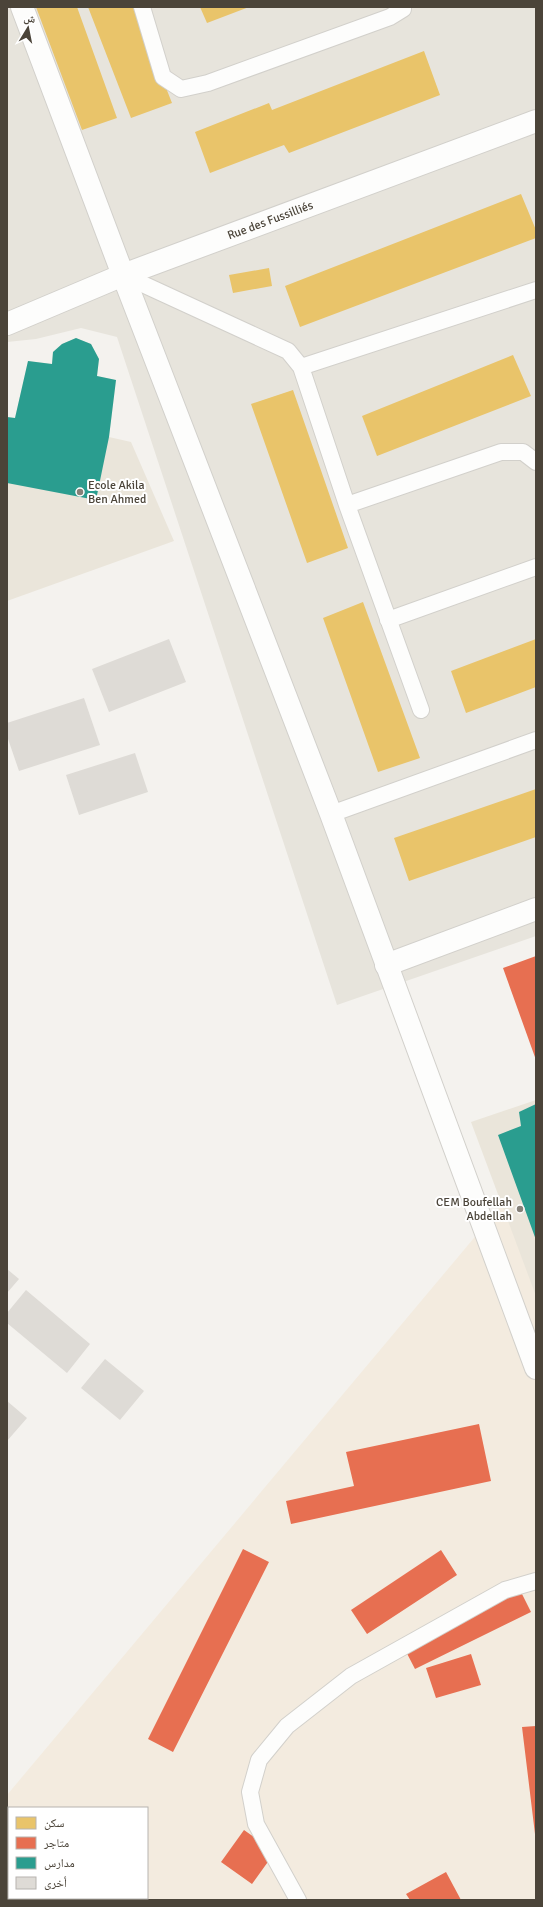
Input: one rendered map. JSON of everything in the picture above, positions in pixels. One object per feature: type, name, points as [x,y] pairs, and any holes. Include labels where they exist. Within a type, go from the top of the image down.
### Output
[{"type":"street","points":[[22,7],[123,275],[331,814],[536,1368]]},
{"type":"street","name":"Rue des Fussilliés","points":[[7,324],[123,275],[536,121]]},
{"type":"street","points":[[386,965],[536,909]]},
{"type":"lane","points":[[142,7],[163,77],[181,89],[208,83],[390,17],[404,7]]},
{"type":"lane","points":[[123,275],[288,351],[301,367],[347,505],[421,710]]},
{"type":"lane","points":[[301,367],[536,290]]},
{"type":"lane","points":[[347,505],[501,452],[523,452],[536,462]]},
{"type":"lane","points":[[388,620],[536,567]]},
{"type":"lane","points":[[331,814],[536,740]]},
{"type":"lane","points":[[298,1900],[256,1824],[250,1792],[259,1760],[287,1726],[351,1676],[505,1590],[536,1581]]},
{"type":"shaded area","points":[[7,7],[536,7],[536,936],[337,1005],[117,337],[81,328],[36,339],[7,342]]},
{"type":"shaded area","name":"Ecole Akila Ben Ahmed","points":[[76,338],[91,344],[99,359],[97,376],[116,380],[109,437],[131,442],[174,541],[7,601],[7,417],[15,418],[28,361],[52,364],[53,352],[62,344]]},
{"type":"shaded area","name":"CEM Boufellah Abdellah","points":[[536,1100],[536,1296],[471,1122]]},
{"type":"shaded area","points":[[536,1164],[536,1900],[7,1900],[7,1795]]},
{"type":"building: سكن","points":[[36,7],[77,7],[117,118],[82,130]]},
{"type":"building: سكن","points":[[88,7],[134,7],[172,103],[131,118]]},
{"type":"building: سكن","points":[[200,7],[249,7],[207,23]]},
{"type":"building: سكن","points":[[424,51],[440,95],[289,153],[284,145],[210,173],[195,132],[269,103],[272,110]]},
{"type":"building: سكن","points":[[521,194],[536,230],[536,238],[300,327],[285,286]]},
{"type":"building: سكن","points":[[269,268],[272,286],[233,293],[229,275]]},
{"type":"building: سكن","points":[[513,355],[531,396],[377,456],[362,416]]},
{"type":"building: سكن","points":[[293,390],[348,548],[307,563],[251,404]]},
{"type":"building: سكن","points":[[363,602],[420,758],[378,772],[323,618]]},
{"type":"building: سكن","points":[[536,639],[536,687],[466,713],[451,671]]},
{"type":"building: سكن","points":[[536,789],[536,837],[409,881],[394,838]]},
{"type":"building: متاجر","points":[[536,956],[536,1060],[503,968]]},
{"type":"building: متاجر","points":[[479,1424],[491,1481],[291,1524],[286,1501],[354,1486],[346,1452]]},
{"type":"building: متاجر","points":[[243,1549],[269,1562],[173,1752],[148,1739]]},
{"type":"building: متاجر","points":[[441,1550],[457,1575],[367,1634],[351,1610]]},
{"type":"building: متاجر","points":[[516,1582],[531,1612],[415,1669],[400,1640]]},
{"type":"building: متاجر","points":[[471,1654],[481,1685],[436,1698],[426,1668]]},
{"type":"building: متاجر","points":[[536,1726],[536,1834],[535,1834],[522,1727]]},
{"type":"building: متاجر","points":[[244,1830],[275,1852],[252,1884],[221,1862]]},
{"type":"building: متاجر","points":[[446,1872],[461,1900],[410,1900],[406,1894]]},
{"type":"building: مدارس","points":[[76,338],[91,344],[99,359],[97,376],[116,380],[109,437],[96,500],[7,483],[7,417],[15,418],[28,361],[52,364],[53,352],[62,344]]},
{"type":"building: مدارس","points":[[536,1104],[536,1240],[498,1135],[521,1126],[519,1112]]},
{"type":"building: أخرى","points":[[169,639],[186,682],[109,712],[92,669]]},
{"type":"building: أخرى","points":[[84,698],[100,745],[19,771],[7,736],[7,723]]},
{"type":"building: أخرى","points":[[135,753],[148,792],[79,815],[66,775]]},
{"type":"building: أخرى","points":[[7,1269],[19,1279],[7,1293]]},
{"type":"building: أخرى","points":[[26,1290],[90,1344],[67,1373],[7,1323],[7,1313]]},
{"type":"building: أخرى","points":[[105,1359],[144,1391],[120,1420],[81,1388]]},
{"type":"building: أخرى","points":[[7,1401],[27,1418],[7,1441]]},
{"type":"place","name":"Ecole Akila Ben Ahmed","points":[[80,492]]},
{"type":"place","name":"CEM Boufellah Abdellah","points":[[520,1209]]}]
